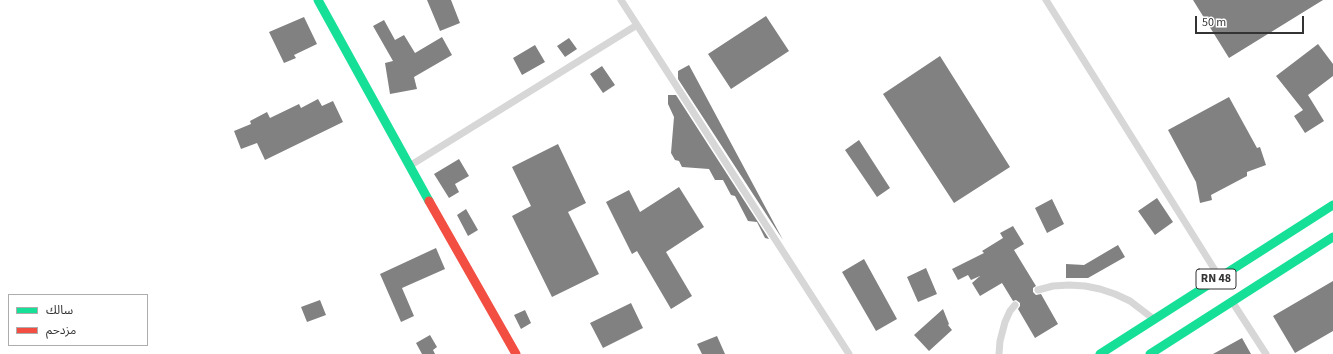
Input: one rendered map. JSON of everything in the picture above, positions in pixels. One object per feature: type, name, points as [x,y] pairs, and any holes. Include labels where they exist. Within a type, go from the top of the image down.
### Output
[{"type":"main road","points":[[318,0],[409,166],[516,354]]},
{"type":"main road","name":"RN 48","points":[[1100,354],[1157,322],[1220,277],[1312,222],[1333,205]]},
{"type":"main road","name":"RN 48","points":[[1150,354],[1170,337],[1232,302],[1322,240],[1333,237]]},
{"type":"lane","points":[[621,0],[849,354]]},
{"type":"lane","points":[[1046,0],[1220,277]]},
{"type":"lane","points":[[409,166],[637,25]]},
{"type":"lane","points":[[1038,290],[1053,286],[1069,285],[1100,289],[1130,301],[1143,309],[1157,322]]},
{"type":"lane","points":[[1232,302],[1266,354]]},
{"type":"lane","points":[[998,354],[1004,322],[1015,305]]},
{"type":"building","points":[[427,0],[451,0],[460,23],[440,31]]},
{"type":"building","points":[[1193,0],[1323,0],[1229,58]]},
{"type":"building","points":[[766,16],[789,51],[731,89],[708,54]]},
{"type":"building","points":[[304,17],[317,44],[294,55],[296,58],[284,63],[269,32]]},
{"type":"building","points":[[384,20],[395,40],[404,35],[415,53],[442,37],[452,55],[414,77],[417,89],[390,94],[385,63],[393,61],[373,26]]},
{"type":"building","points":[[569,38],[577,49],[565,57],[557,46]]},
{"type":"building","points":[[1318,44],[1333,64],[1333,76],[1308,95],[1324,121],[1305,133],[1294,116],[1303,110],[1276,76]]},
{"type":"building","points":[[535,45],[545,62],[522,75],[513,58]]},
{"type":"building","points":[[940,56],[1010,167],[954,203],[883,94]]},
{"type":"building","points":[[689,65],[783,240],[678,79],[678,71]]},
{"type":"building","points":[[602,66],[615,85],[603,93],[590,74]]},
{"type":"building","points":[[668,95],[676,95],[769,239],[765,238],[757,222],[748,221],[735,196],[731,195],[723,180],[715,180],[709,169],[682,167],[679,161],[675,160],[671,153],[674,117],[668,104]]},
{"type":"building","points":[[1229,97],[1257,148],[1260,147],[1266,165],[1247,172],[1247,176],[1211,195],[1212,200],[1200,203],[1196,182],[1168,130]]},
{"type":"building","points":[[318,99],[322,106],[333,101],[343,122],[265,160],[257,143],[241,149],[234,131],[251,124],[250,121],[267,112],[270,118],[299,104],[301,108]]},
{"type":"building","points":[[859,140],[890,188],[877,197],[845,150]]},
{"type":"building","points":[[558,144],[586,203],[568,212],[599,274],[552,297],[512,216],[531,206],[512,167]]},
{"type":"building","points":[[459,159],[469,176],[455,184],[459,192],[449,198],[434,174]]},
{"type":"building","points":[[679,187],[704,227],[666,252],[692,296],[671,309],[637,251],[632,254],[606,202],[629,190],[640,212]]},
{"type":"building","points":[[1157,198],[1173,222],[1155,235],[1138,211]]},
{"type":"building","points":[[1052,199],[1064,224],[1047,233],[1035,208]]},
{"type":"building","points":[[466,209],[478,230],[468,236],[457,215]]},
{"type":"building","points":[[1013,226],[1024,244],[1014,250],[1036,286],[1033,288],[1033,292],[1036,295],[1041,294],[1058,324],[1035,338],[1018,309],[1020,303],[1016,300],[1013,301],[1002,283],[980,296],[972,283],[980,276],[971,280],[968,275],[958,280],[952,269],[984,253],[982,251],[1003,238],[1000,233]]},
{"type":"building","points":[[1118,245],[1125,257],[1088,278],[1066,278],[1066,264],[1084,265]]},
{"type":"building","points":[[436,248],[445,269],[402,288],[414,316],[401,322],[380,274]]},
{"type":"building","points":[[864,259],[897,319],[876,331],[842,272]]},
{"type":"building","points":[[926,268],[937,294],[918,302],[907,277]]},
{"type":"building","points":[[1333,281],[1333,331],[1295,353],[1273,316]]},
{"type":"building","points":[[320,300],[326,315],[307,322],[301,307]]},
{"type":"building","points":[[631,303],[643,328],[603,348],[590,323]]},
{"type":"building","points":[[943,309],[949,324],[948,325],[952,330],[929,351],[914,335]]},
{"type":"building","points":[[525,310],[531,323],[521,329],[514,315]]},
{"type":"building","points":[[430,335],[437,347],[433,350],[435,354],[422,354],[416,343]]},
{"type":"building","points":[[717,336],[725,354],[702,354],[697,344]]},
{"type":"building","points":[[1242,338],[1251,354],[1213,354]]},
{"type":"traffic: fast","points":[[318,0],[429,201]]},
{"type":"traffic: fast","points":[[1100,354],[1333,205]]},
{"type":"traffic: fast","points":[[1150,354],[1333,237]]},
{"type":"traffic: jam","points":[[429,201],[516,354]]}]
